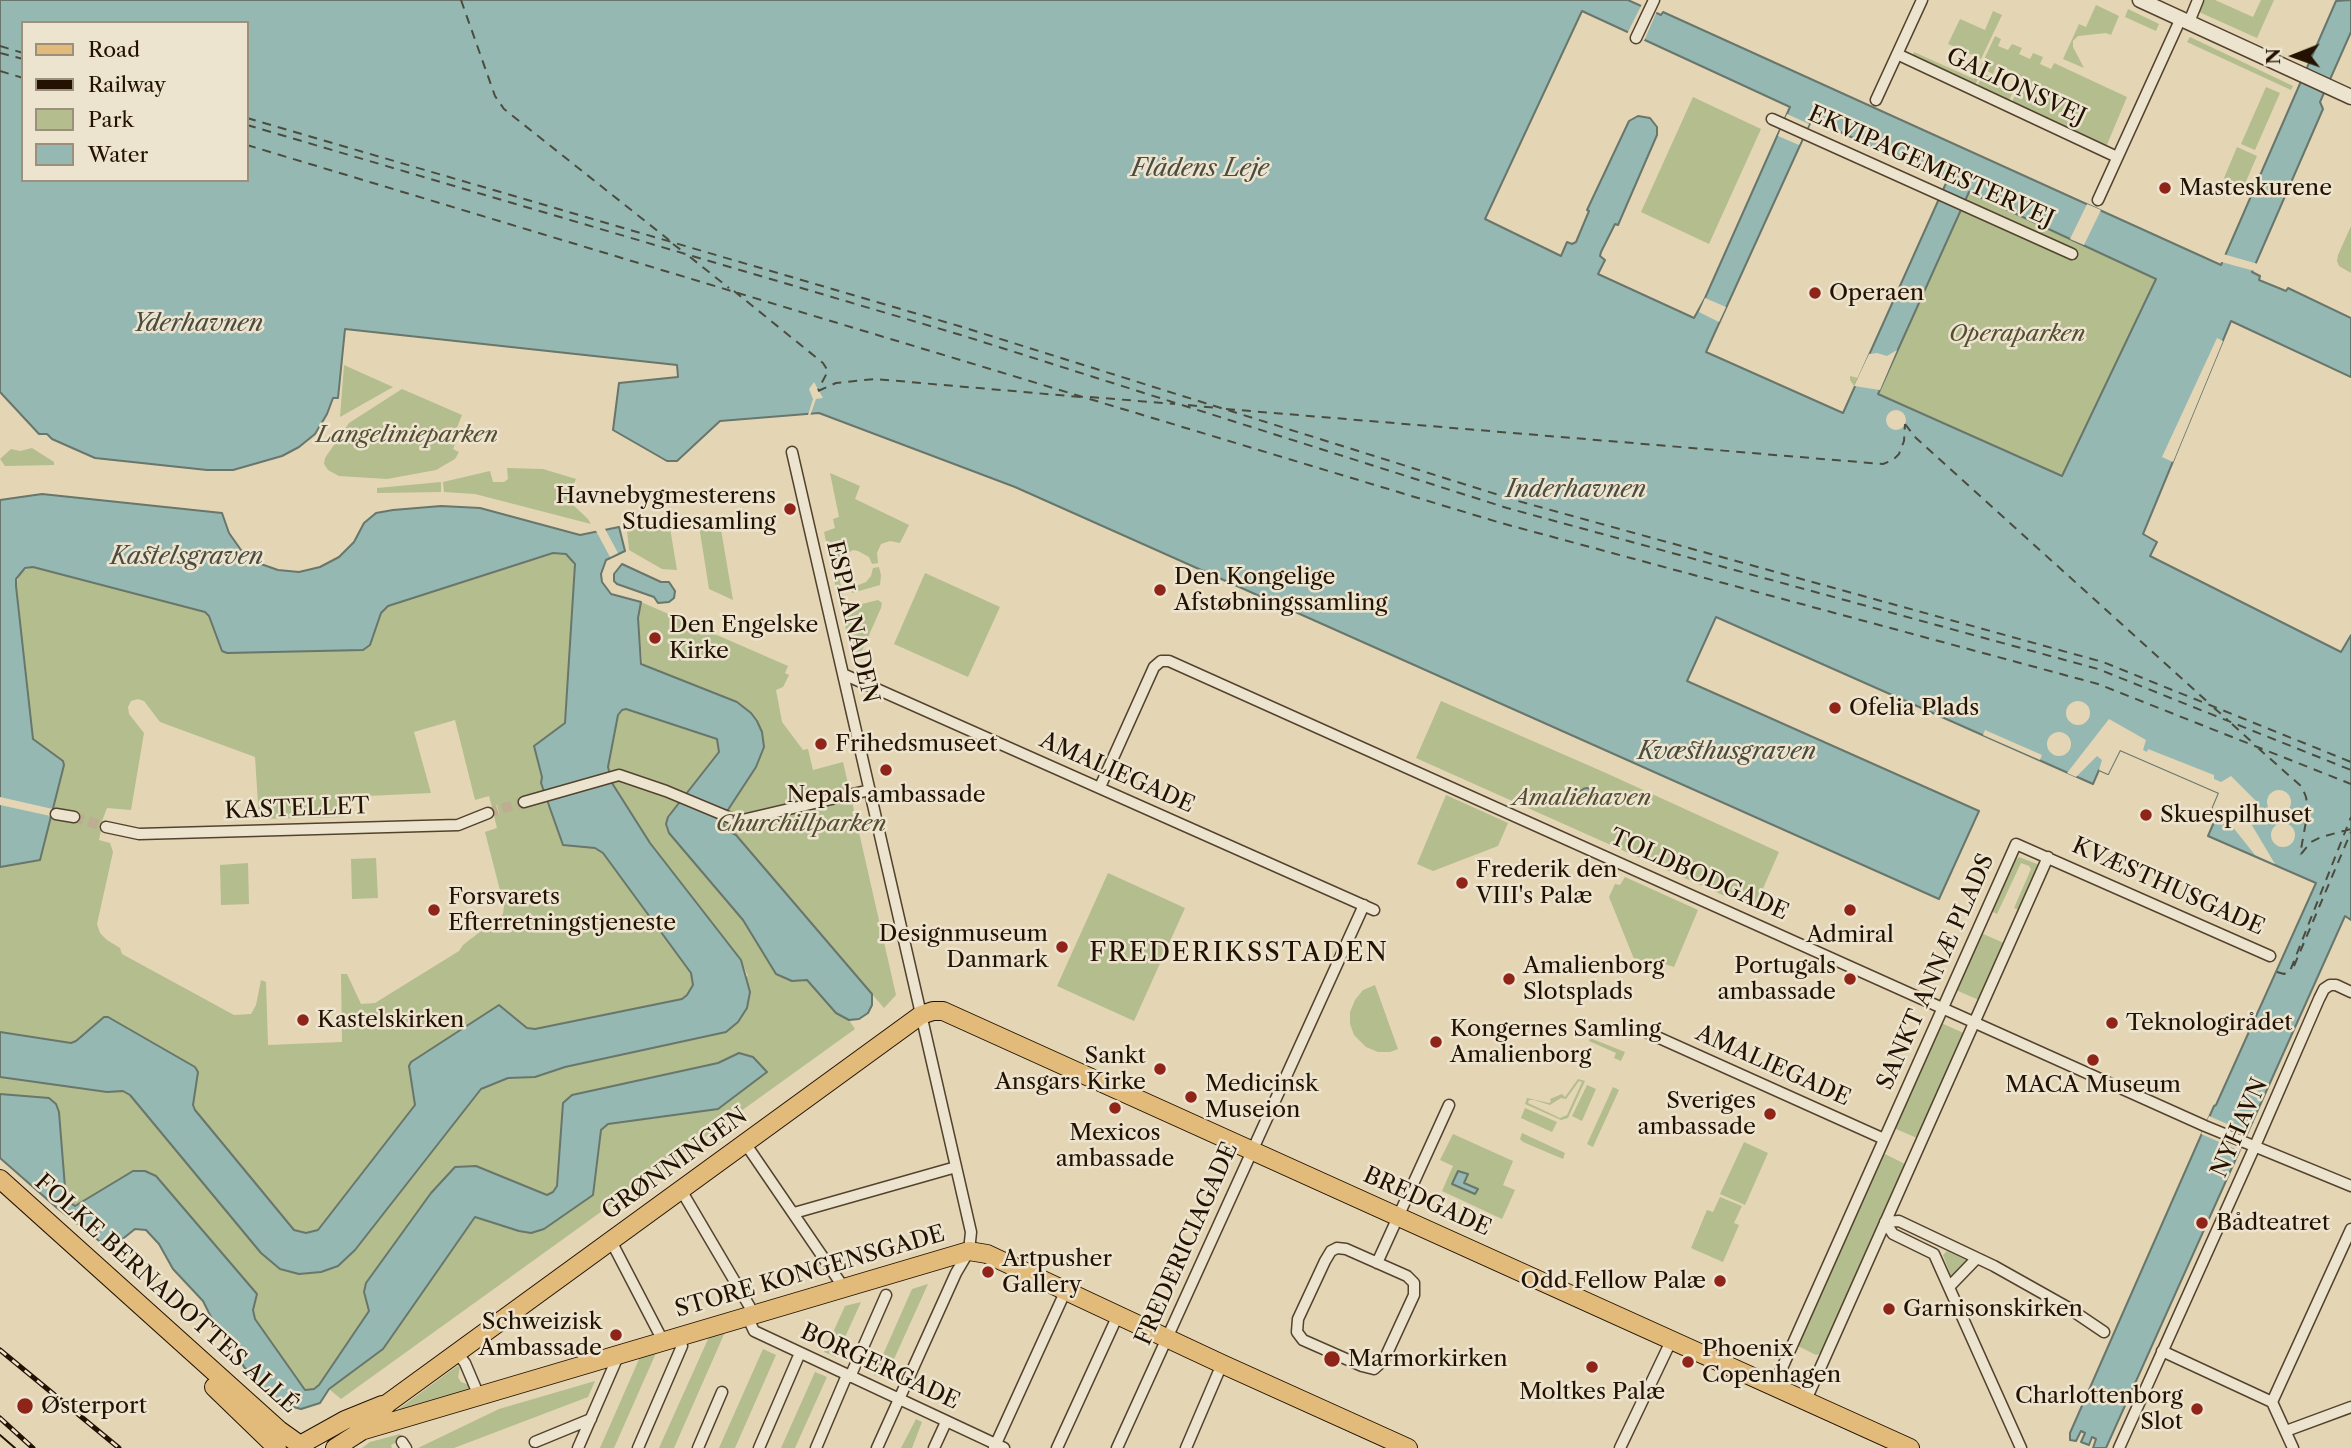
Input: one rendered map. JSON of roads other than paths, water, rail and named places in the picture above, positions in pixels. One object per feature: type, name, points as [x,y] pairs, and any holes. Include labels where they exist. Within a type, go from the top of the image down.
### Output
[{"type":"main road","name":"BREDGADE","points":[[921,1014],[943,1011],[1910,1448]]},
{"type":"main road","name":"GRØNNINGEN","points":[[300,1447],[345,1420],[388,1402],[921,1014]]},
{"type":"main road","name":"FOLKE BERNADOTTES ALLÉ","points":[[0,1179],[300,1447]]},
{"type":"main road","name":"FOLKE BERNADOTTES ALLÉ","points":[[0,1194],[224,1396],[277,1448]]},
{"type":"main road","name":"STORE KONGENSGADE","points":[[363,1430],[969,1251],[987,1254],[1408,1448]]},
{"type":"main road","name":"GRØNNINGEN","points":[[335,1448],[363,1430],[388,1402]]},
{"type":"street","points":[[1876,100],[1922,0]]},
{"type":"street","points":[[2140,0],[2351,97]]},
{"type":"street","points":[[2098,200],[2185,20],[2198,0]]},
{"type":"street","points":[[1636,38],[1652,4]]},
{"type":"street","name":"GALIONSVEJ","points":[[1897,54],[2117,157]]},
{"type":"street","name":"EKVIPAGEMESTERVEJ","points":[[1774,120],[2072,254]]},
{"type":"street","name":"ESPLANADEN","points":[[792,452],[971,1232],[969,1251]]},
{"type":"street","name":"TOLDBODGADE","points":[[1100,788],[1154,667],[1161,661],[1169,661],[2199,1123],[2351,1186]]},
{"type":"street","name":"AMALIEGADE","points":[[843,674],[1369,908]]},
{"type":"street","points":[[524,802],[619,775],[738,821],[870,790]]},
{"type":"street","name":"KASTELLET","points":[[106,827],[139,834],[458,825],[488,813]]},
{"type":"street","points":[[57,814],[74,817]]},
{"type":"street","name":"SANKT ANNÆ PLADS","points":[[1774,1386],[2016,844],[2048,857]]},
{"type":"street","points":[[1806,1400],[2048,857]]},
{"type":"street","name":"KVÆSTHUSGADE","points":[[2048,857],[2270,956]]},
{"type":"street","name":"FREDERICIAGADE","points":[[1117,1448],[1252,1150],[1369,908]]},
{"type":"street","name":"NYHAVN","points":[[2119,1448],[2250,1144],[2324,989],[2336,985],[2351,992]]},
{"type":"street","name":"AMALIEGADE","points":[[1646,1032],[1884,1139]]},
{"type":"street","points":[[1377,1263],[1449,1105]]},
{"type":"street","points":[[745,1143],[844,1288]]},
{"type":"street","points":[[794,1213],[956,1167]]},
{"type":"street","name":"BORGERGADE","points":[[681,1190],[750,1315],[754,1331],[998,1447]]},
{"type":"street","points":[[1885,1222],[1899,1221],[1977,1258],[2067,1307],[2104,1332]]},
{"type":"street","points":[[1885,1222],[1893,1234],[1934,1254],[2021,1448]]},
{"type":"street","points":[[2272,1402],[2351,1229]]},
{"type":"street","points":[[611,1241],[663,1341]]},
{"type":"street","points":[[1934,1254],[1939,1241]]},
{"type":"street","points":[[1334,1249],[1346,1249],[1377,1263],[1407,1276],[1415,1286],[1414,1295],[1394,1340],[1377,1368],[1362,1366],[1300,1337],[1297,1324],[1325,1261],[1334,1249]]},
{"type":"street","points":[[877,1448],[956,1273],[969,1251]]},
{"type":"street","points":[[1949,1287],[1977,1258]]},
{"type":"street","points":[[998,1447],[1066,1290]]},
{"type":"street","points":[[816,1448],[886,1295]]},
{"type":"street","points":[[1057,1448],[1118,1315]]},
{"type":"street","points":[[1620,1448],[1672,1339]]},
{"type":"street","points":[[638,1448],[682,1346]]},
{"type":"street","points":[[2162,1351],[2272,1402],[2293,1448]]},
{"type":"street","points":[[457,1353],[465,1363],[479,1396]]},
{"type":"street","points":[[578,1448],[619,1353]]},
{"type":"street","points":[[759,1448],[800,1353]]},
{"type":"street","points":[[1186,1448],[1222,1364]]},
{"type":"street","points":[[698,1448],[722,1392]]},
{"type":"street","points":[[2286,1431],[2351,1407]]},
{"type":"street","points":[[535,1442],[591,1419]]},
{"type":"street","points":[[934,1448],[946,1422]]},
{"type":"water","points":[[0,0],[1628,0],[1661,15],[1663,12],[2221,265],[2336,1],[2351,0],[2351,32],[2320,102],[2323,109],[2252,272],[2260,276],[2259,280],[2286,291],[2288,288],[2351,318],[2351,377],[2231,321],[2143,534],[2157,542],[2150,556],[2341,652],[2351,635],[2351,920],[2345,916],[2106,1448],[2093,1448],[2096,1439],[2092,1437],[2089,1445],[2081,1442],[2085,1433],[2081,1431],[2076,1441],[2070,1440],[2070,1433],[2316,883],[2208,836],[2214,822],[2208,819],[2219,793],[2120,750],[2108,774],[2099,770],[2093,784],[1716,617],[1687,681],[1979,811],[1939,899],[1015,487],[819,413],[720,421],[677,461],[667,461],[613,430],[619,383],[678,377],[677,365],[345,329],[338,398],[333,398],[315,434],[282,456],[233,470],[207,470],[95,458],[52,439],[47,434],[39,434],[0,392]],"holes":[[[1582,11],[1790,107],[1694,318],[1598,274],[1605,260],[1600,256],[1601,252],[1615,224],[1618,225],[1657,135],[1657,127],[1650,118],[1638,116],[1629,121],[1587,210],[1589,211],[1576,242],[1567,242],[1561,256],[1485,219]],[[1812,119],[1947,181],[1843,413],[1706,352]],[[1969,192],[2156,279],[2062,476],[1878,394]]]},
{"type":"water","name":"Kastelsgraven","points":[[42,494],[222,513],[229,533],[241,550],[258,563],[278,570],[299,572],[320,567],[339,557],[354,542],[364,523],[376,513],[393,510],[441,506],[480,508],[580,535],[619,527],[625,551],[606,560],[601,574],[602,582],[611,594],[641,602],[638,618],[641,664],[737,702],[751,713],[762,732],[764,747],[756,767],[722,819],[726,830],[736,835],[872,994],[872,1005],[868,1013],[859,1019],[849,1020],[836,1013],[807,980],[792,981],[776,974],[743,920],[669,833],[666,824],[668,817],[719,752],[717,739],[626,709],[622,710],[618,715],[608,767],[612,783],[650,843],[741,960],[750,992],[747,1008],[738,1022],[726,1032],[565,1067],[535,1077],[508,1078],[481,1089],[355,1250],[338,1266],[321,1272],[299,1274],[280,1269],[261,1253],[130,1095],[123,1091],[107,1092],[0,1077],[0,1032],[71,1043],[104,1017],[108,1017],[195,1067],[198,1072],[193,1105],[195,1110],[294,1230],[306,1233],[318,1230],[415,1105],[409,1066],[411,1062],[499,1005],[527,1028],[535,1029],[682,999],[687,995],[693,985],[691,973],[603,853],[595,848],[563,845],[541,783],[534,746],[565,723],[575,564],[566,554],[553,553],[388,606],[381,613],[370,645],[363,650],[227,653],[222,651],[205,612],[33,567],[25,568],[16,579],[16,586],[33,739],[63,761],[64,765],[40,860],[0,867],[0,500]]},
{"type":"water","points":[[622,564],[661,582],[669,582],[675,591],[674,598],[669,602],[658,603],[654,597],[617,584],[614,574]]},
{"type":"water","points":[[1587,788],[1593,790],[1593,802],[1587,804],[1581,802],[1579,796],[1581,790]]},
{"type":"water","points":[[739,1053],[753,1057],[767,1072],[718,1109],[608,1124],[601,1130],[593,1195],[544,1229],[531,1233],[519,1231],[475,1217],[383,1349],[329,1389],[320,1403],[301,1409],[278,1403],[244,1367],[203,1301],[173,1269],[159,1244],[146,1230],[135,1229],[115,1245],[107,1247],[0,1158],[0,1094],[49,1098],[56,1104],[59,1112],[66,1200],[75,1206],[133,1171],[145,1171],[156,1176],[257,1294],[253,1310],[255,1319],[305,1390],[314,1389],[369,1311],[364,1292],[366,1283],[431,1193],[455,1167],[476,1166],[547,1195],[557,1186],[563,1103],[572,1095],[718,1063]]},
{"type":"water","points":[[1458,1171],[1468,1174],[1464,1183],[1478,1189],[1475,1194],[1452,1184]]},
{"type":"tunnel","points":[[488,813],[524,802]]},
{"type":"tunnel","points":[[74,817],[106,827]]},
{"type":"tram line","points":[[0,1435],[15,1448]]},
{"type":"railway","points":[[0,1350],[119,1448]]},
{"type":"railway","points":[[0,1418],[33,1448]]},
{"type":"place","name":"Masteskurene","points":[[2165,188]]},
{"type":"place","name":"Operaen","points":[[1815,293]]},
{"type":"place","name":"Havnebygmesterens Studiesamling","points":[[790,509]]},
{"type":"place","name":"Den Kongelige Afstøbningssamling","points":[[1160,590]]},
{"type":"place","name":"Den Engelske Kirke","points":[[655,638]]},
{"type":"place","name":"Ofelia Plads","points":[[1835,708]]},
{"type":"place","name":"Frihedsmuseet","points":[[821,744]]},
{"type":"place","name":"Nepals ambassade","points":[[886,770]]},
{"type":"place","name":"Skuespilhuset","points":[[2146,815]]},
{"type":"place","name":"Frederik den VIII's Palæ","points":[[1462,883]]},
{"type":"place","name":"Forsvarets Efterretningstjeneste","points":[[434,910]]},
{"type":"place","name":"Admiral","points":[[1850,910]]},
{"type":"place","name":"Designmuseum Danmark","points":[[1062,947]]},
{"type":"place","name":"Amalienborg Slotsplads","points":[[1509,979]]},
{"type":"place","name":"Portugals ambassade","points":[[1850,979]]},
{"type":"place","name":"Kastelskirken","points":[[303,1020]]},
{"type":"place","name":"Teknologirådet","points":[[2112,1023]]},
{"type":"place","name":"Kongernes Samling Amalienborg","points":[[1436,1042]]},
{"type":"place","name":"MACA Museum","points":[[2093,1060]]},
{"type":"place","name":"Sankt Ansgars Kirke","points":[[1160,1069]]},
{"type":"place","name":"Medicinsk Museion","points":[[1191,1097]]},
{"type":"place","name":"Mexicos ambassade","points":[[1115,1108]]},
{"type":"place","name":"Sveriges ambassade","points":[[1770,1114]]},
{"type":"place","name":"Bådteatret","points":[[2202,1223]]},
{"type":"place","name":"Artpusher Gallery","points":[[988,1272]]},
{"type":"place","name":"Odd Fellow Palæ","points":[[1720,1281]]},
{"type":"place","name":"Garnisonskirken","points":[[1889,1309]]},
{"type":"place","name":"Schweizisk Ambassade","points":[[616,1335]]},
{"type":"place","name":"Marmorkirken","points":[[1332,1359]]},
{"type":"place","name":"Phoenix Copenhagen","points":[[1688,1362]]},
{"type":"place","name":"Moltkes Palæ","points":[[1592,1367]]},
{"type":"place","name":"Østerport","points":[[25,1406]]},
{"type":"place","name":"Charlottenborg Slot","points":[[2197,1409]]},
{"type":"district","name":"FREDERIKSSTADEN","points":[[1239,953]]},
{"type":"water label","name":"Flådens Leje","points":[[1200,169]]},
{"type":"water label","name":"Yderhavnen","points":[[198,324]]},
{"type":"water label","name":"Inderhavnen","points":[[1576,490]]},
{"type":"water label","name":"Kvæsthusgraven","points":[[1727,752]]},
{"type":"park label","name":"Operaparken","points":[[2017,334]]},
{"type":"park label","name":"Langelinieparken","points":[[407,435]]},
{"type":"park label","name":"Amaliehaven","points":[[1582,798]]},
{"type":"park label","name":"Churchillparken","points":[[801,824]]}]
